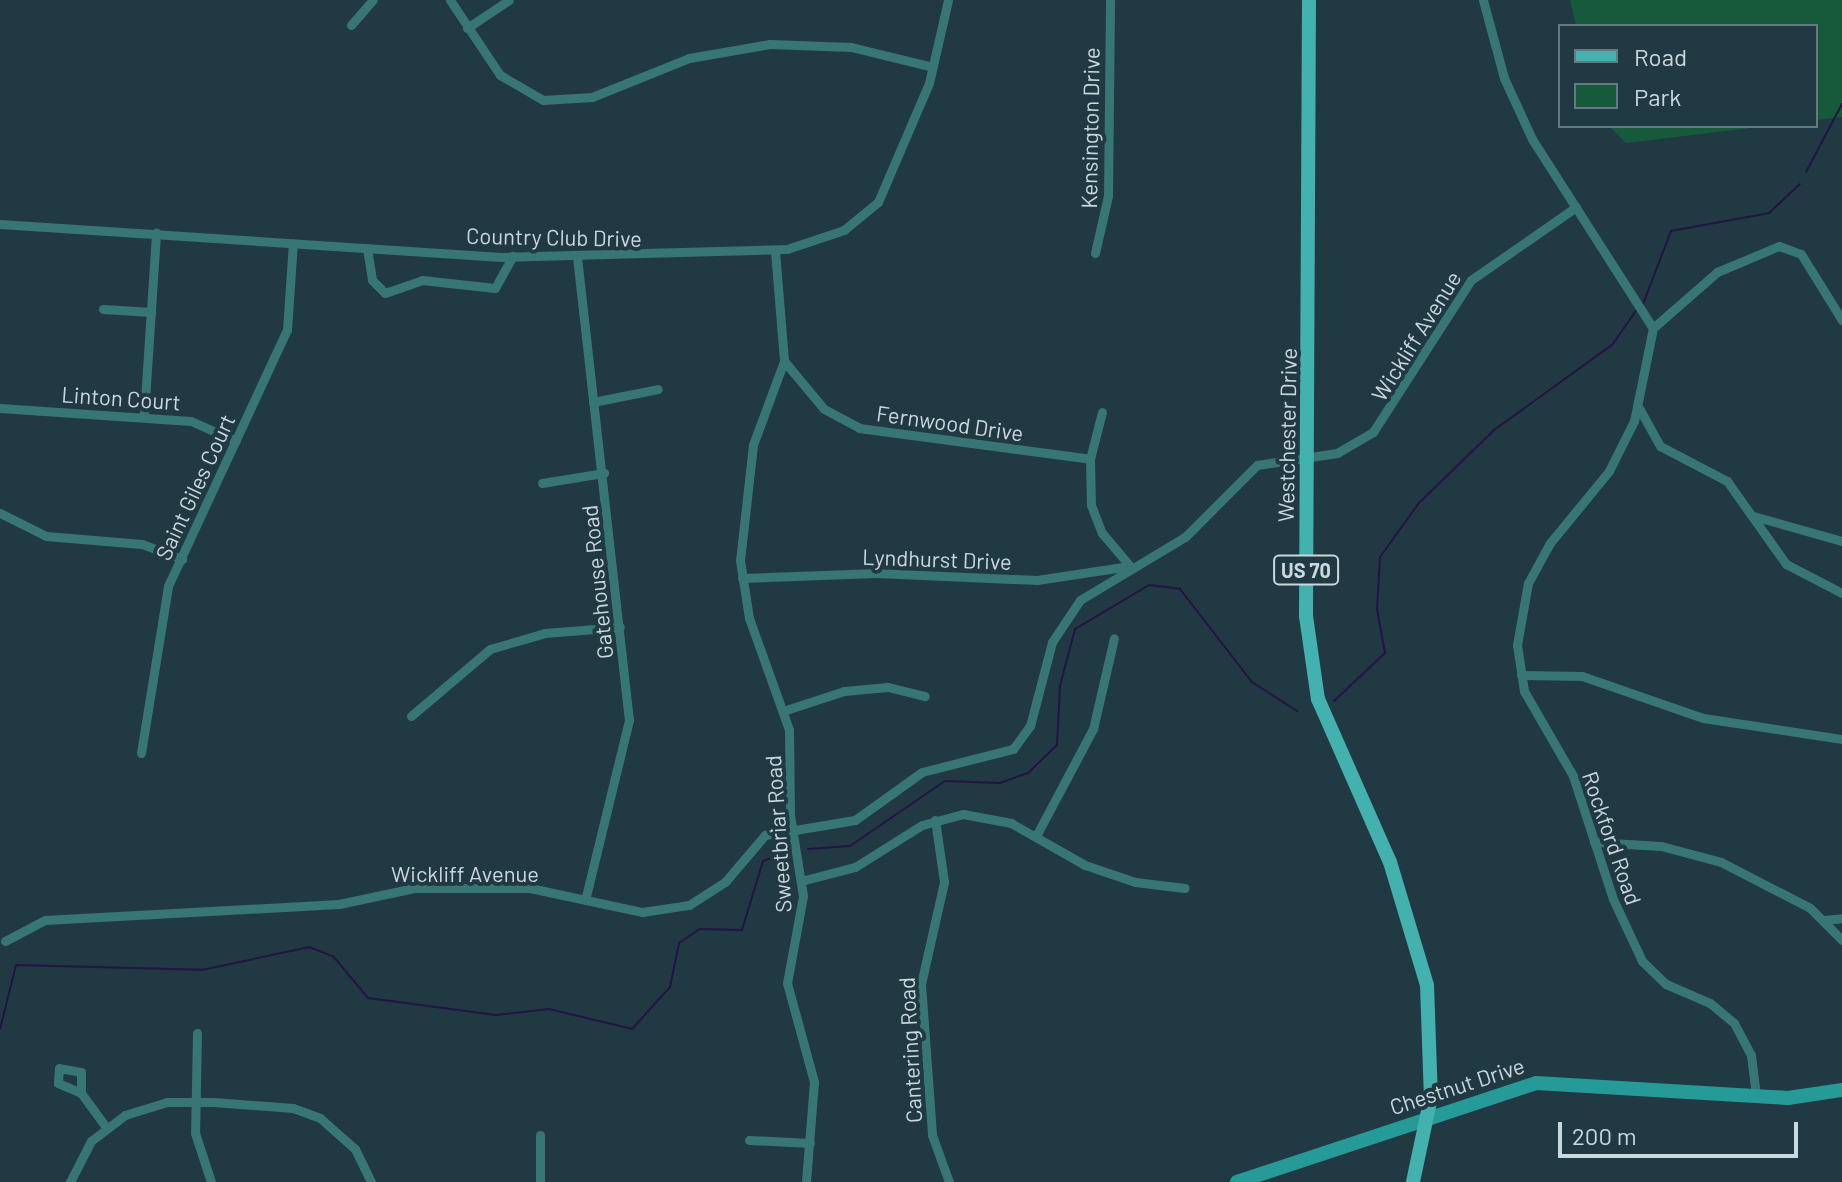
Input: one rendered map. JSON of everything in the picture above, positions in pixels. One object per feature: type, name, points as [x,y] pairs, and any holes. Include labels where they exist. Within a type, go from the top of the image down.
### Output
[{"type":"main road","name":"Westchester Drive","points":[[1309,0],[1310,656],[1333,744],[1414,928],[1428,999],[1426,1118],[1413,1182]]},
{"type":"street","points":[[351,25],[373,0]]},
{"type":"street","points":[[450,0],[508,82],[554,101],[592,97],[689,58],[770,44],[851,47],[933,67]]},
{"type":"street","points":[[467,28],[509,0]]},
{"type":"street","name":"Country Club Drive","points":[[0,224],[513,256],[775,251],[844,230],[872,210],[907,146],[933,67],[948,0]]},
{"type":"street","name":"Kensington Drive","points":[[1095,253],[1108,196],[1110,0]]},
{"type":"street","points":[[1483,0],[1517,109],[1653,328],[1717,272],[1779,246],[1801,254],[1842,320]]},
{"type":"street","name":"Wickliff Avenue","points":[[5,941],[45,920],[339,904],[403,888],[530,888],[642,912],[689,905],[725,882],[757,840],[792,827],[855,820],[922,772],[1013,749],[1030,726],[1058,628],[1080,600],[1130,566],[1185,537],[1257,465],[1340,452],[1373,432],[1471,280],[1576,207]]},
{"type":"street","points":[[144,415],[156,232]]},
{"type":"street","name":"Saint Giles Court","points":[[141,753],[168,586],[287,330],[293,243]]},
{"type":"street","points":[[367,248],[372,280],[385,293],[422,280],[495,288],[513,256]]},
{"type":"street","name":"Sweetbriar Road","points":[[775,251],[784,361],[746,475],[742,578],[757,645],[786,710],[792,827],[801,881],[802,931],[787,983],[813,1073],[806,1182]]},
{"type":"street","name":"Gatehouse Road","points":[[577,257],[620,627],[626,747],[585,900]]},
{"type":"street","points":[[103,309],[151,312]]},
{"type":"street","name":"Rockford Road","points":[[1653,328],[1639,408],[1609,471],[1533,572],[1519,620],[1521,675],[1573,776],[1594,842],[1642,961],[1666,984],[1710,1003],[1734,1023],[1751,1055],[1756,1096]]},
{"type":"street","name":"Fernwood Drive","points":[[784,361],[824,409],[859,428],[1090,459]]},
{"type":"street","points":[[593,402],[658,389]]},
{"type":"street","name":"Linton Court","points":[[0,408],[144,415],[191,421],[236,441]]},
{"type":"street","points":[[1639,408],[1660,446],[1705,463],[1753,516],[1786,564],[1842,593]]},
{"type":"street","points":[[1102,412],[1090,459],[1096,519],[1130,566]]},
{"type":"street","points":[[542,483],[604,473]]},
{"type":"street","points":[[0,513],[46,536],[142,544],[182,559]]},
{"type":"street","points":[[1753,516],[1842,541]]},
{"type":"street","name":"Lyndhurst Drive","points":[[742,578],[876,573],[1037,580],[1130,566]]},
{"type":"street","points":[[411,716],[476,658],[510,640],[620,627]]},
{"type":"street","points":[[1036,836],[1093,729],[1098,680],[1114,638]]},
{"type":"street","points":[[1521,675],[1582,676],[1703,718],[1842,739]]},
{"type":"street","points":[[786,710],[844,691],[888,687],[925,696]]},
{"type":"street","points":[[801,881],[855,867],[935,820],[985,816],[1036,836],[1085,865],[1185,888]]},
{"type":"street","name":"Cantering Road","points":[[935,820],[944,882],[921,984],[932,1135],[949,1182]]},
{"type":"street","points":[[1594,842],[1701,855],[1771,884],[1824,920],[1842,940]]},
{"type":"street","points":[[1824,920],[1842,918]]},
{"type":"street","points":[[197,1033],[195,1133],[211,1182]]},
{"type":"street","name":"Chestnut Drive","points":[[1237,1182],[1426,1118],[1555,1080],[1756,1096],[1842,1090]]},
{"type":"street","points":[[81,1093],[106,1127]]},
{"type":"street","points":[[70,1182],[106,1127],[146,1106],[196,1102],[280,1106],[320,1118],[355,1149],[371,1182]]},
{"type":"street","points":[[540,1135],[540,1182]]},
{"type":"street","points":[[749,1140],[810,1143]]},
{"type":"green space","points":[[1570,0],[1842,0],[1842,117],[1818,120],[1818,24],[1576,24]]},
{"type":"green space","points":[[1611,128],[1751,128],[1626,143]]},
{"type":"waterway","points":[[1806,172],[1842,104]]},
{"type":"waterway","points":[[1643,304],[1671,231],[1769,213],[1800,184]]},
{"type":"waterway","points":[[1334,701],[1385,653],[1377,609],[1380,557],[1419,503],[1494,430],[1612,345],[1638,308]]},
{"type":"waterway","points":[[808,849],[850,846],[945,781],[1000,783],[1028,773],[1057,745],[1060,686],[1075,629],[1149,585],[1180,589],[1252,682],[1297,711]]},
{"type":"waterway","points":[[0,1029],[16,965],[202,970],[309,947],[333,956],[368,998],[496,1015],[549,1009],[632,1029],[670,987],[679,943],[700,929],[742,930],[763,861],[789,852]]}]
